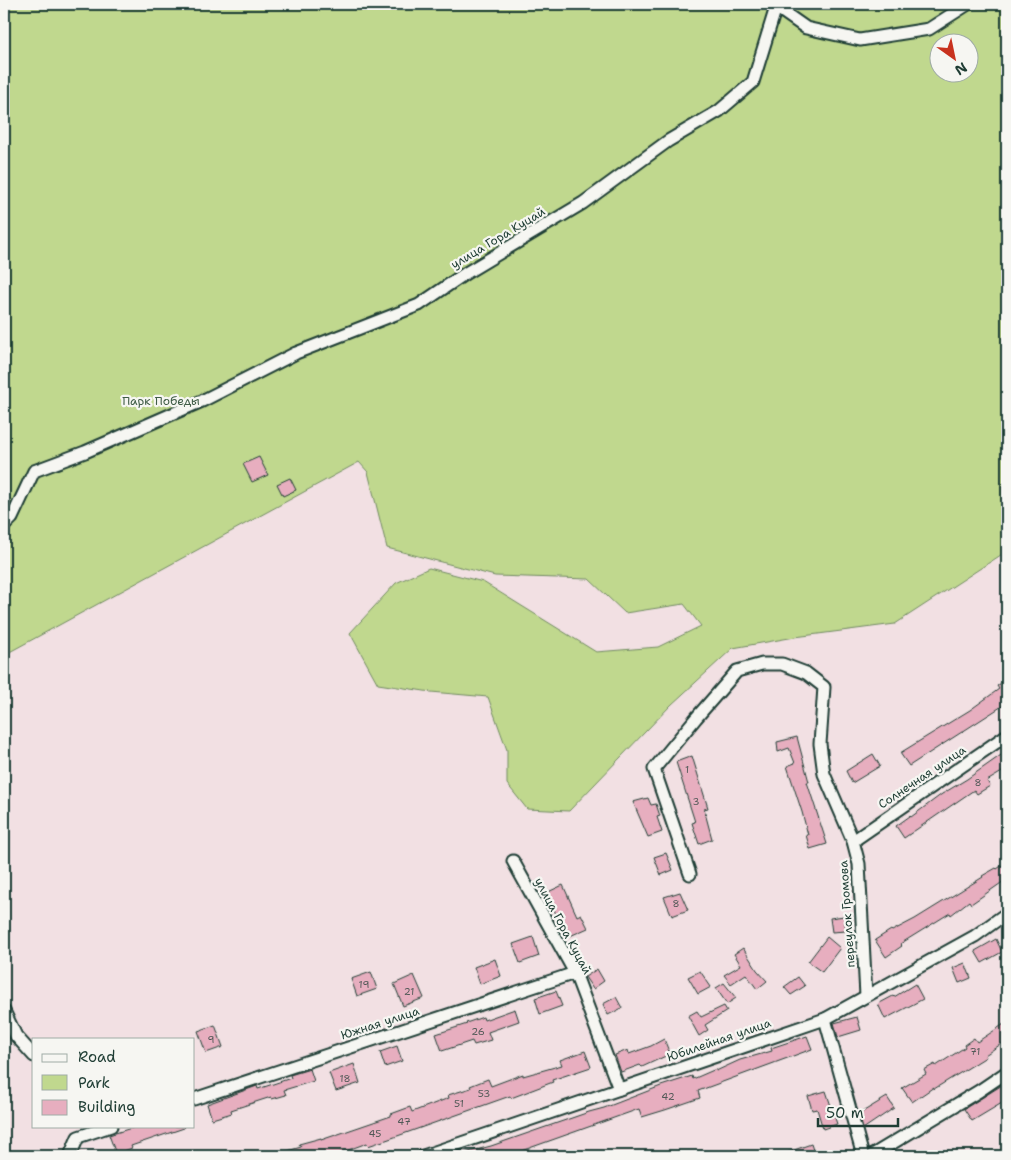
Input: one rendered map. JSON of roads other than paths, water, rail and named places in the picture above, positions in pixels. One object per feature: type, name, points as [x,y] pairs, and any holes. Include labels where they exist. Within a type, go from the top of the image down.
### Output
[{"type":"street","name":"улица Гора Куцай","points":[[4,526],[12,518],[34,471],[85,452],[202,400],[296,353],[419,305],[466,273],[583,203],[668,141],[719,111],[753,82],[776,7],[806,28],[860,40],[930,29],[968,4]]},
{"type":"street","name":"переулок Громова","points":[[690,874],[654,769],[737,671],[762,664],[782,664],[806,673],[824,687],[820,744],[824,774],[853,841],[859,864],[866,996]]},
{"type":"street","name":"Солнечная улица","points":[[853,841],[1007,735]]},
{"type":"street","name":"улица Гора Куцай","points":[[513,861],[574,973],[619,1089]]},
{"type":"street","name":"Юбилейная улица","points":[[423,1156],[825,1019],[975,936],[1007,914]]},
{"type":"street","name":"Южная улица","points":[[195,1099],[574,973]]},
{"type":"street","points":[[4,1011],[16,1036],[32,1054]]},
{"type":"street","points":[[825,1019],[863,1156]]},
{"type":"street","points":[[871,1156],[1007,1072]]},
{"type":"street","points":[[70,1156],[76,1132],[99,1128]]},
{"type":"park label","name":"Парк Победы","points":[[161,401]]}]
